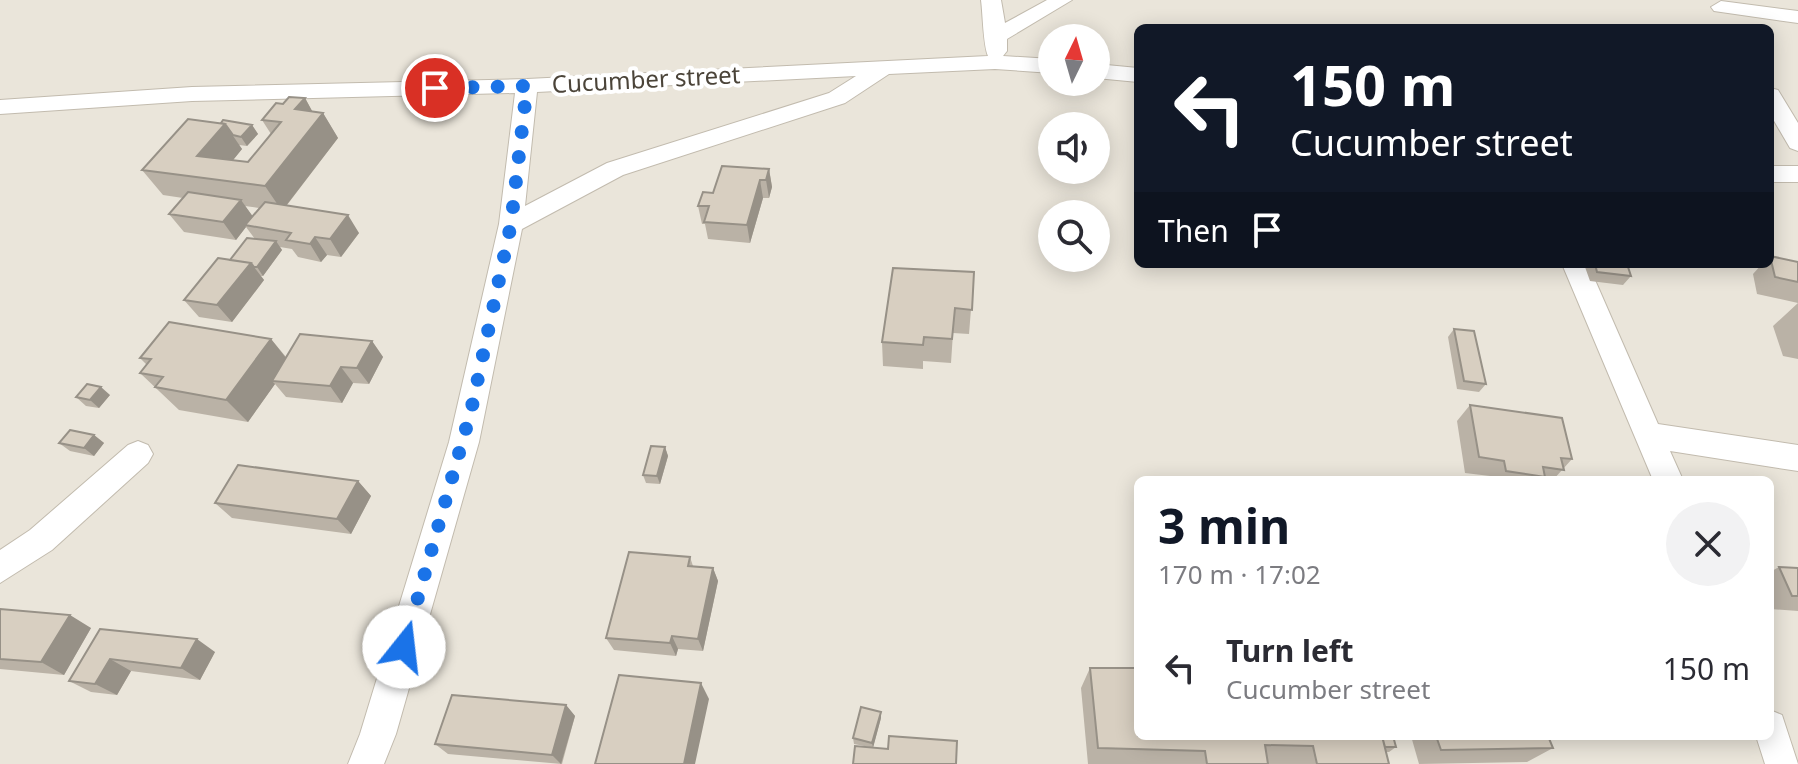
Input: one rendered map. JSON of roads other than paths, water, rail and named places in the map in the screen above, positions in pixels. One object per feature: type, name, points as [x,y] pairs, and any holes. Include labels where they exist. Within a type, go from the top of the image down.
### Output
[{"type":"street","points":[[991,0],[997,36],[995,62]]},
{"type":"street","points":[[997,36],[1062,0]]},
{"type":"street","points":[[1720,4],[1798,17]]},
{"type":"street","points":[[1720,4],[1731,24]]},
{"type":"street","name":"Cucumber street","points":[[0,107],[192,94],[527,86],[995,62],[1038,65]]},
{"type":"street","points":[[511,224],[615,169],[837,98],[887,66]]},
{"type":"street","points":[[1110,72],[1134,75]]},
{"type":"street","points":[[366,764],[378,734],[464,442],[511,224],[527,86]]},
{"type":"street","points":[[1774,102],[1798,143]]},
{"type":"street","points":[[1774,174],[1798,174]]},
{"type":"street","points":[[1577,268],[1666,476]]},
{"type":"street","points":[[1648,435],[1798,458]]},
{"type":"street","points":[[0,568],[41,540],[138,454]]},
{"type":"street","points":[[1774,738],[1783,764]]}]
